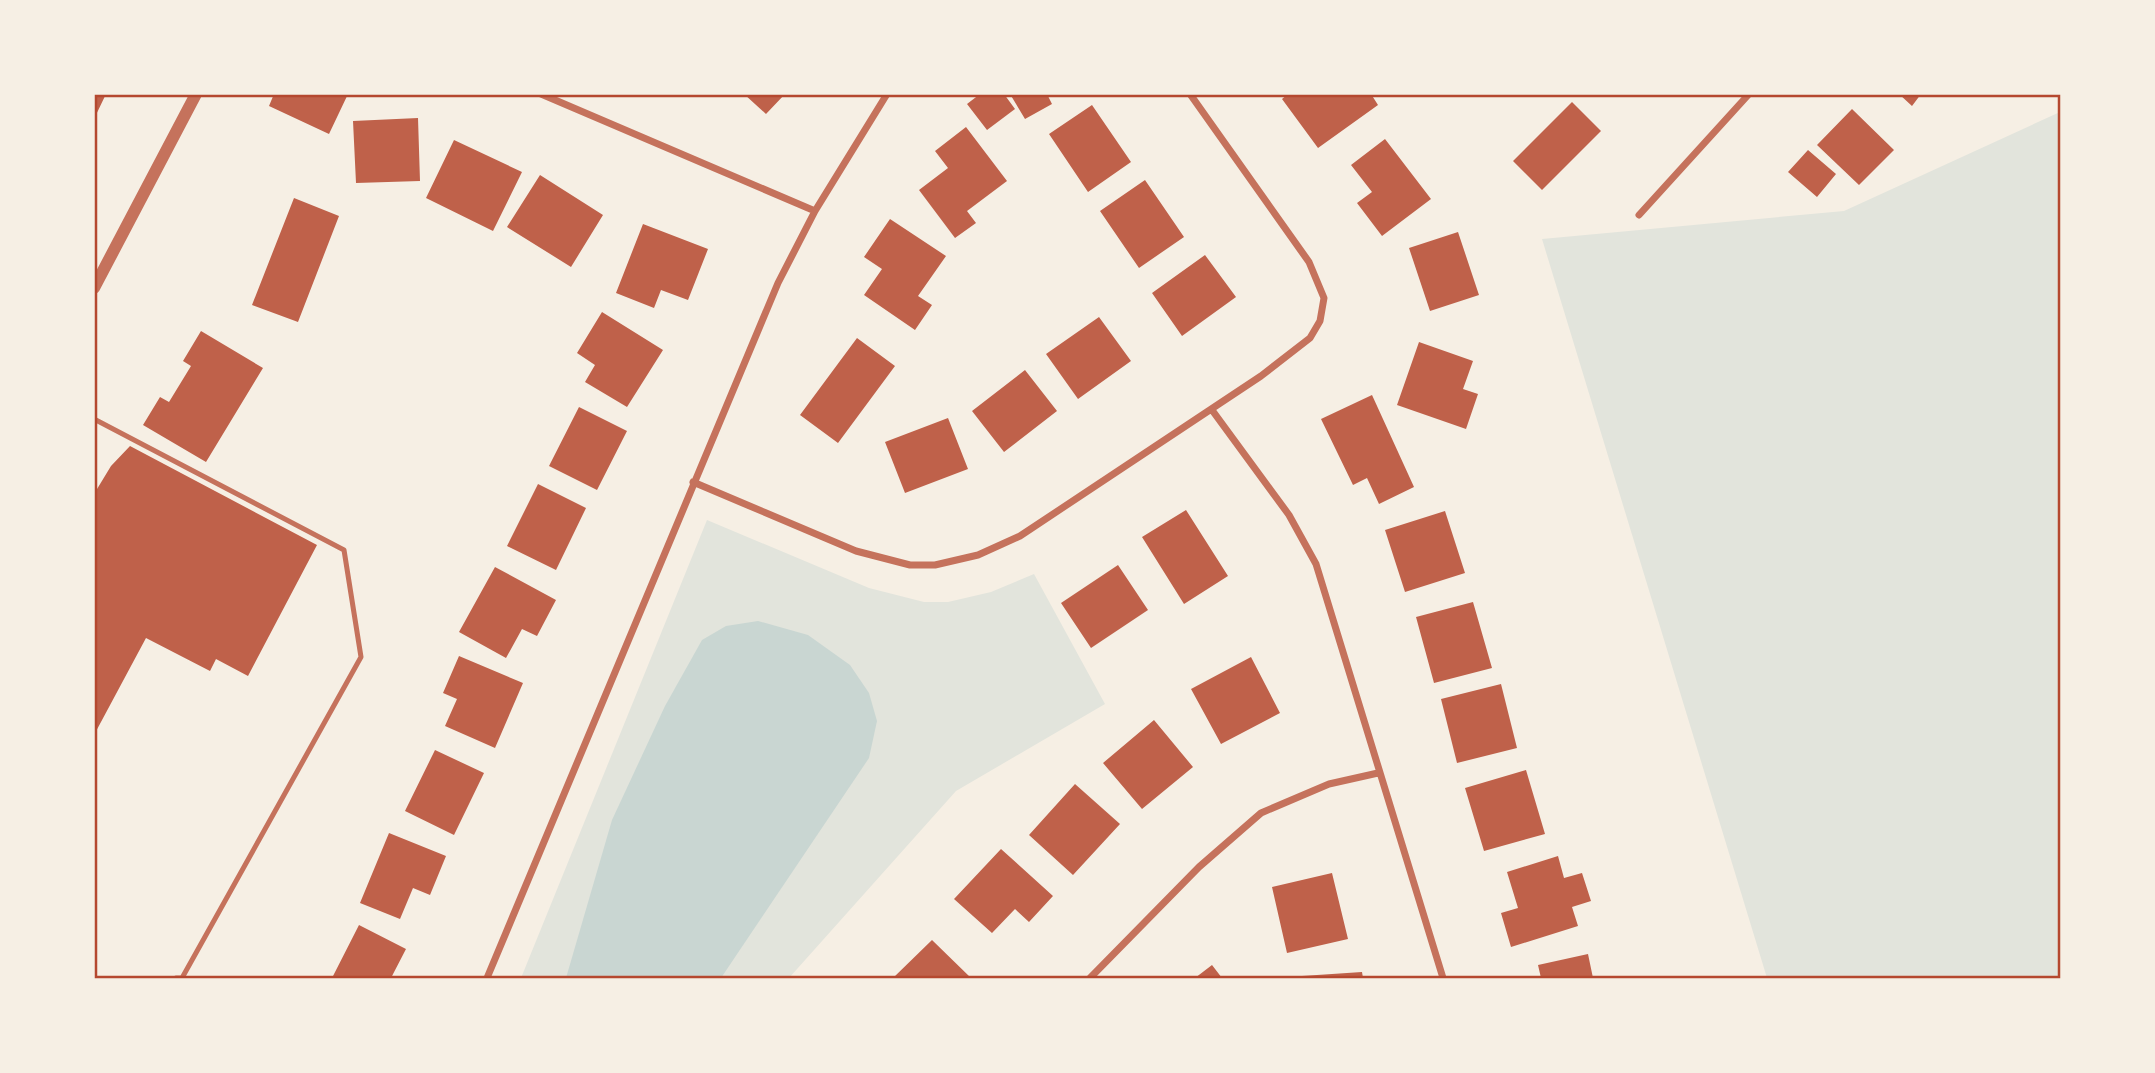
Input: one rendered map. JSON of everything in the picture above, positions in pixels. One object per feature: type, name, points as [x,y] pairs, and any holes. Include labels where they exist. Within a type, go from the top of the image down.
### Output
[{"type":"street","points":[[94,288],[196,94]]},
{"type":"street","points":[[541,94],[815,211]]},
{"type":"street","points":[[487,978],[778,284],[815,211],[887,94]]},
{"type":"street","points":[[693,482],[856,551],[911,565],[935,565],[978,555],[1020,536],[1212,410],[1310,338],[1320,321],[1324,298],[1308,262],[1190,94]]},
{"type":"street","points":[[1639,215],[1749,94]]},
{"type":"street","points":[[1212,410],[1289,515],[1316,564],[1443,978]]},
{"type":"street","points":[[1090,978],[1199,867],[1261,813],[1329,784],[1378,773]]},
{"type":"lane","points":[[94,419],[344,550],[361,657],[182,978],[176,978]]},
{"type":"shaded area","points":[[2060,112],[2060,978],[1767,978],[1542,239],[1844,211]]},
{"type":"shaded area","points":[[707,520],[869,588],[924,602],[948,602],[991,592],[1034,574],[1105,704],[956,791],[789,978],[521,978]]},
{"type":"shaded area","points":[[758,621],[808,635],[850,665],[869,693],[877,721],[869,758],[721,978],[566,978],[612,820],[665,706],[702,640],[726,626]]},
{"type":"building","points":[[94,94],[106,94],[94,119]]},
{"type":"building","points":[[274,94],[348,94],[329,134],[269,106]]},
{"type":"building","points":[[744,94],[785,94],[766,114]]},
{"type":"building","points":[[980,94],[1004,94],[1015,109],[987,130],[967,104]]},
{"type":"building","points":[[1010,94],[1047,94],[1052,104],[1025,119]]},
{"type":"building","points":[[1288,94],[1371,94],[1378,105],[1318,148],[1282,99]]},
{"type":"building","points":[[1899,94],[1921,94],[1912,106]]},
{"type":"building","points":[[1572,102],[1601,131],[1542,190],[1513,161]]},
{"type":"building","points":[[1092,105],[1131,162],[1088,192],[1049,134]]},
{"type":"building","points":[[1852,109],[1894,150],[1859,185],[1817,145]]},
{"type":"building","points":[[418,118],[420,181],[356,183],[353,121]]},
{"type":"building","points":[[966,127],[1007,181],[967,211],[976,223],[955,238],[919,190],[948,168],[935,151]]},
{"type":"building","points":[[1385,139],[1431,199],[1382,236],[1357,203],[1372,192],[1351,165]]},
{"type":"building","points":[[454,140],[522,172],[493,231],[426,198]]},
{"type":"building","points":[[1808,150],[1836,174],[1817,197],[1788,172]]},
{"type":"building","points":[[540,175],[603,215],[571,267],[507,227]]},
{"type":"building","points":[[1145,180],[1184,237],[1139,268],[1100,211]]},
{"type":"building","points":[[294,198],[339,216],[298,322],[252,305]]},
{"type":"building","points":[[890,219],[946,256],[918,296],[932,305],[915,330],[864,295],[882,269],[864,257]]},
{"type":"building","points":[[643,224],[708,249],[688,300],[661,290],[654,308],[616,293]]},
{"type":"building","points":[[1458,232],[1479,295],[1430,311],[1409,248]]},
{"type":"building","points":[[1205,255],[1236,297],[1182,336],[1152,293]]},
{"type":"building","points":[[602,312],[663,350],[627,407],[585,382],[595,365],[577,353]]},
{"type":"building","points":[[1099,317],[1131,361],[1078,399],[1046,354]]},
{"type":"building","points":[[201,331],[263,368],[206,462],[143,425],[160,397],[169,402],[191,366],[183,361]]},
{"type":"building","points":[[857,338],[895,366],[838,443],[800,415]]},
{"type":"building","points":[[1419,342],[1473,361],[1463,389],[1478,394],[1466,429],[1397,405]]},
{"type":"building","points":[[1025,370],[1057,411],[1004,452],[972,411]]},
{"type":"building","points":[[1372,395],[1414,487],[1379,504],[1367,478],[1353,485],[1321,419]]},
{"type":"building","points":[[579,407],[627,431],[597,490],[549,466]]},
{"type":"building","points":[[948,418],[968,469],[905,493],[885,442]]},
{"type":"building","points":[[130,446],[317,545],[248,676],[216,659],[210,671],[146,638],[94,735],[94,494],[111,466]]},
{"type":"building","points":[[538,484],[586,508],[556,570],[507,546]]},
{"type":"building","points":[[1186,510],[1228,576],[1184,604],[1142,537]]},
{"type":"building","points":[[1445,511],[1465,573],[1405,592],[1385,530]]},
{"type":"building","points":[[1118,565],[1148,610],[1091,648],[1061,603]]},
{"type":"building","points":[[495,567],[556,600],[537,636],[522,629],[506,658],[459,632]]},
{"type":"building","points":[[1473,602],[1492,668],[1434,683],[1416,617]]},
{"type":"building","points":[[459,656],[523,683],[495,748],[445,726],[457,699],[443,693]]},
{"type":"building","points":[[1251,657],[1280,713],[1221,744],[1191,689]]},
{"type":"building","points":[[1501,684],[1517,748],[1457,763],[1441,699]]},
{"type":"building","points":[[1154,720],[1193,767],[1142,809],[1103,763]]},
{"type":"building","points":[[435,750],[484,773],[454,835],[405,811]]},
{"type":"building","points":[[1526,770],[1545,834],[1484,851],[1465,788]]},
{"type":"building","points":[[1075,784],[1120,824],[1073,875],[1029,835]]},
{"type":"building","points":[[389,833],[446,856],[430,895],[413,888],[400,919],[360,903]]},
{"type":"building","points":[[1001,849],[1053,896],[1029,922],[1015,909],[992,933],[954,899]]},
{"type":"building","points":[[1558,856],[1564,878],[1582,873],[1591,901],[1572,907],[1578,926],[1511,947],[1501,913],[1518,908],[1507,872]]},
{"type":"building","points":[[1332,873],[1348,939],[1287,953],[1272,887]]},
{"type":"building","points":[[359,925],[406,949],[391,978],[332,978]]},
{"type":"building","points":[[932,940],[971,978],[893,978]]},
{"type":"building","points":[[1588,954],[1593,978],[1541,978],[1538,965]]},
{"type":"building","points":[[1212,965],[1222,978],[1195,978]]},
{"type":"building","points":[[1362,972],[1363,978],[1302,978],[1302,976]]}]
